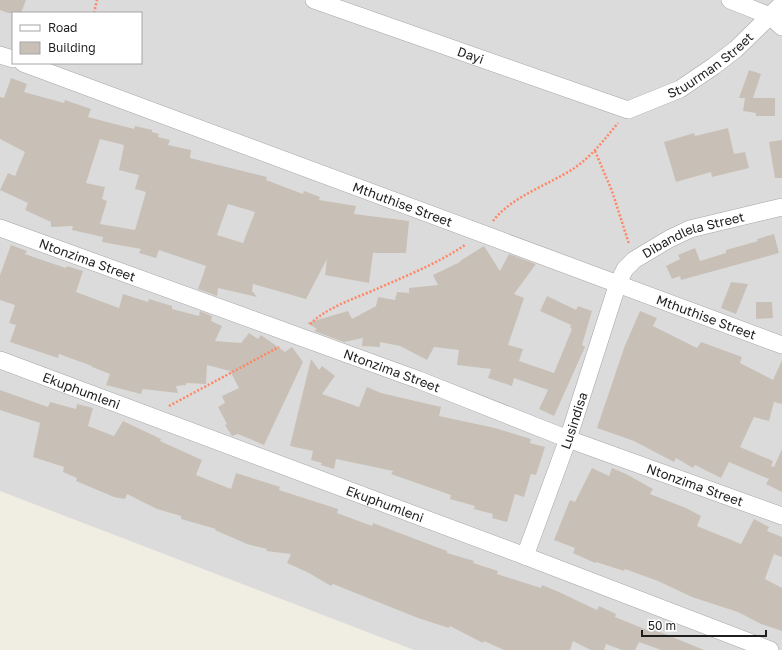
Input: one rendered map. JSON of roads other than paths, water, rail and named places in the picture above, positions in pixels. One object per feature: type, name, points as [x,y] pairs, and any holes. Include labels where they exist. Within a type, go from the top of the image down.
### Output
[{"type":"street","name":"Dayi","points":[[314,0],[628,110]]},
{"type":"street","points":[[730,0],[776,22]]},
{"type":"street","name":"Stuurman Street","points":[[628,110],[680,89],[776,22],[782,4]]},
{"type":"street","points":[[0,55],[12,59]]},
{"type":"street","name":"Mthuthise Street","points":[[26,64],[782,345]]},
{"type":"street","name":"Dibandlela Street","points":[[618,283],[625,269],[634,260],[669,238],[690,229],[782,207]]},
{"type":"street","name":"Ntonzima Street","points":[[0,228],[419,380],[568,439],[782,516]]},
{"type":"street","name":"Lusindisa","points":[[525,556],[568,439],[618,283]]},
{"type":"street","name":"Ekuphumleni","points":[[0,360],[525,556],[770,650]]}]
